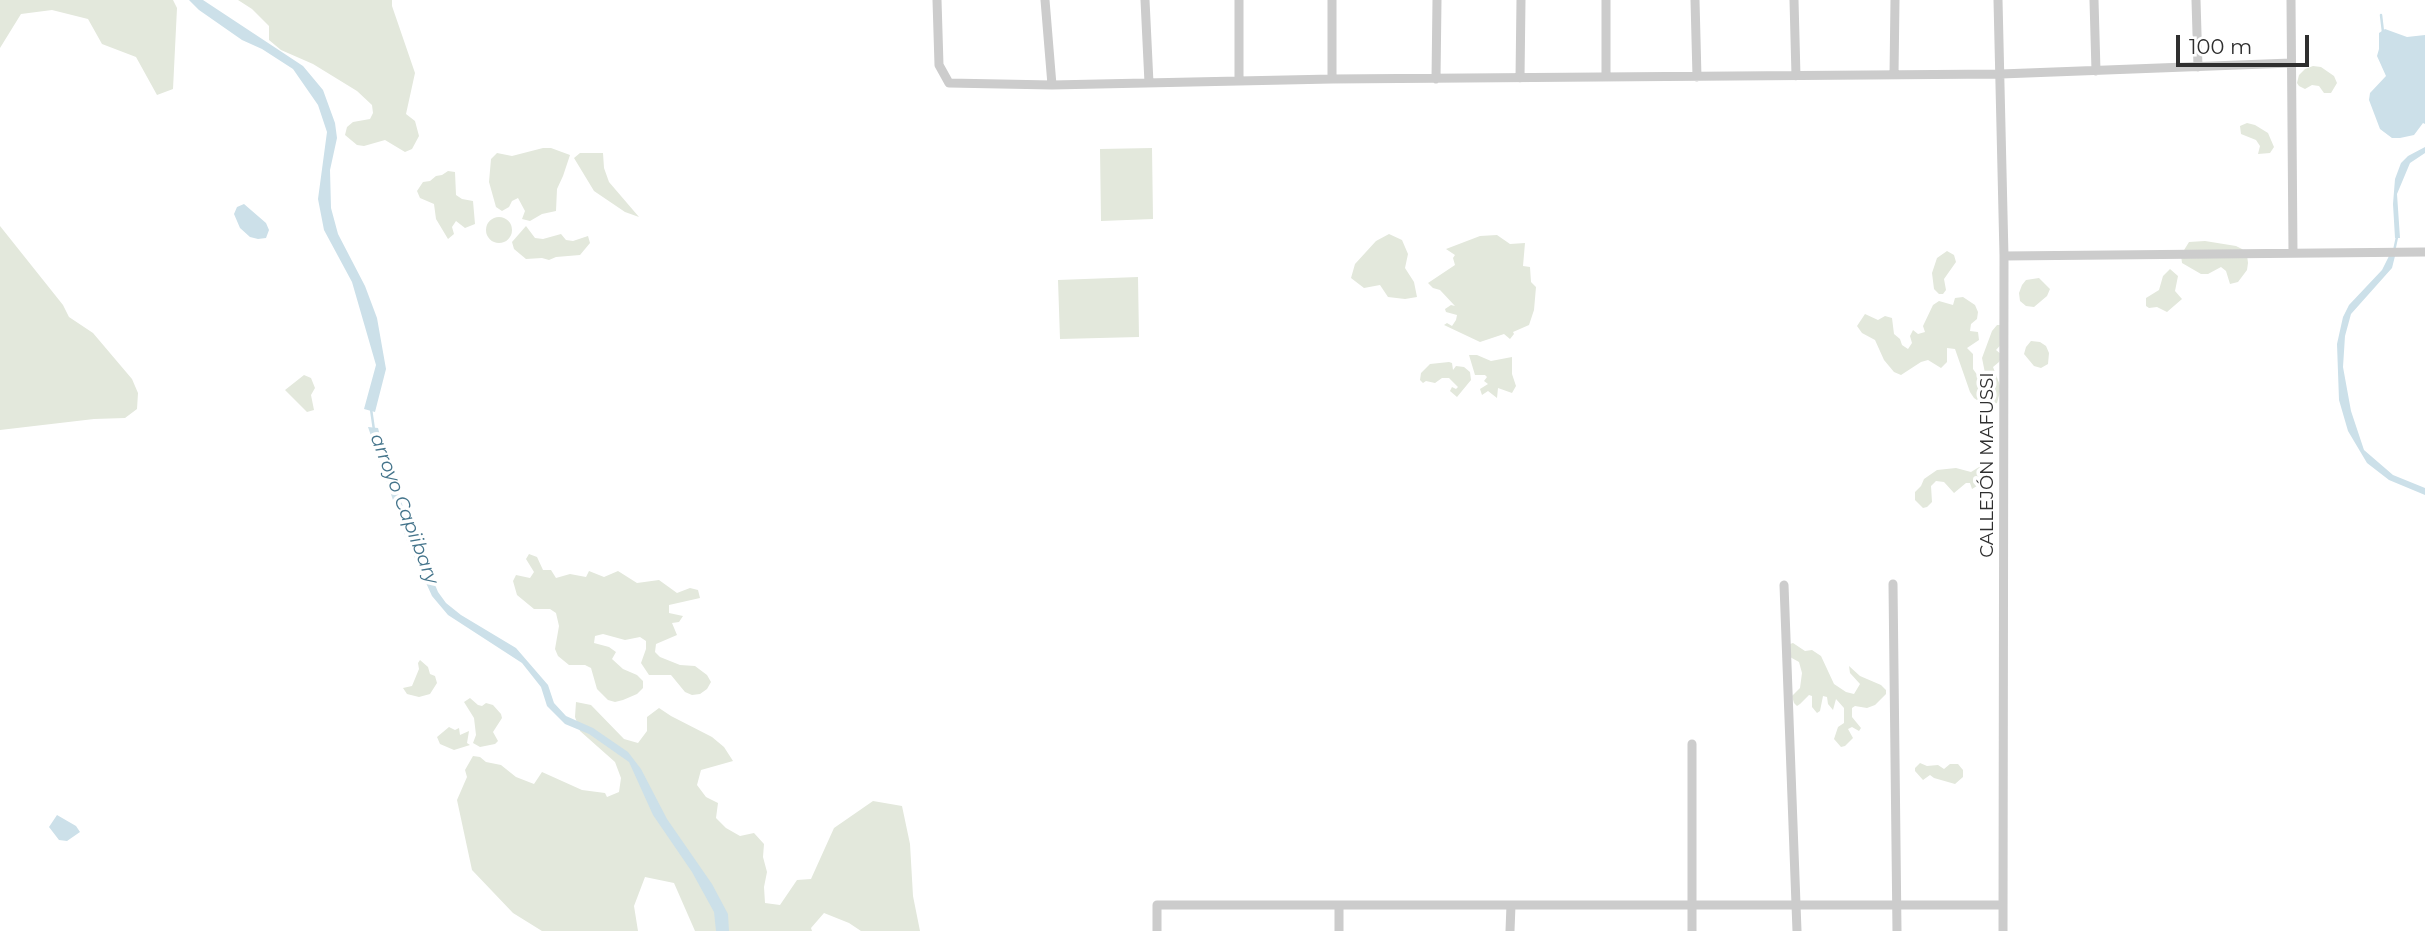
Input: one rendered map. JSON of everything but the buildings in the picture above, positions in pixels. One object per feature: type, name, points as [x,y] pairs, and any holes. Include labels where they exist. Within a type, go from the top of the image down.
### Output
[{"type":"street","points":[[937,0],[939,65],[949,83],[1052,85],[1332,79],[2001,74],[2291,63]]},
{"type":"street","points":[[1045,0],[1052,85]]},
{"type":"street","points":[[1146,0],[1149,83]]},
{"type":"street","points":[[1239,0],[1239,82]]},
{"type":"street","points":[[1332,0],[1332,79]]},
{"type":"street","points":[[1436,79],[1437,0]]},
{"type":"street","points":[[1520,78],[1521,0]]},
{"type":"street","points":[[1606,0],[1606,77]]},
{"type":"street","points":[[1695,0],[1697,76]]},
{"type":"street","points":[[1794,0],[1796,76]]},
{"type":"street","points":[[1894,75],[1895,0]]},
{"type":"street","name":"CALLEJÓN MAFUSSI","points":[[1998,0],[2004,256],[2003,931]]},
{"type":"street","points":[[2094,0],[2096,71]]},
{"type":"street","points":[[2196,0],[2198,67]]},
{"type":"street","points":[[2291,0],[2293,253]]},
{"type":"street","points":[[2004,256],[2425,252]]},
{"type":"street","points":[[1893,584],[1897,931]]},
{"type":"street","points":[[1784,585],[1797,931]]},
{"type":"street","points":[[1692,744],[1692,931]]},
{"type":"street","points":[[1157,931],[1157,905],[2003,905]]},
{"type":"street","points":[[1339,905],[1339,931]]},
{"type":"street","points":[[1510,931],[1511,905]]},
{"type":"shaded area","points":[[0,0],[173,0],[177,8],[173,89],[157,95],[136,57],[102,44],[88,19],[52,10],[21,14],[0,48]]},
{"type":"shaded area","points":[[238,0],[392,0],[415,73],[406,114],[415,121],[419,136],[412,149],[405,152],[385,140],[364,146],[357,145],[345,135],[347,127],[353,122],[370,119],[373,113],[372,105],[357,91],[313,64],[281,50],[269,40],[269,26],[252,9]]},
{"type":"shaded area","points":[[2313,66],[2321,67],[2334,76],[2337,83],[2331,93],[2324,93],[2319,86],[2312,85],[2305,89],[2297,83],[2299,75]]},
{"type":"shaded area","points":[[2247,123],[2268,133],[2274,147],[2270,153],[2258,154],[2260,146],[2256,140],[2241,134],[2240,126]]},
{"type":"shaded area","points":[[543,148],[570,155],[557,189],[556,211],[542,214],[530,221],[522,219],[525,211],[518,198],[502,211],[496,207],[489,182],[491,159],[497,153],[512,156]]},
{"type":"shaded area","points":[[1152,148],[1153,219],[1101,221],[1100,149]]},
{"type":"shaded area","points":[[580,153],[603,153],[609,182],[639,217],[625,212],[594,191],[574,158]]},
{"type":"shaded area","points":[[448,171],[455,172],[456,195],[473,201],[475,224],[465,228],[456,221],[452,227],[454,234],[448,239],[436,219],[434,204],[420,198],[417,191],[423,182]]},
{"type":"shaded area","points":[[499,217],[508,221],[512,230],[508,239],[499,243],[490,239],[486,230],[490,221]]},
{"type":"shaded area","points":[[0,226],[63,305],[69,317],[93,333],[132,379],[138,393],[137,409],[125,418],[0,430]]},
{"type":"shaded area","points":[[526,226],[535,238],[543,239],[561,234],[566,240],[573,241],[588,236],[590,243],[580,255],[549,260],[526,259],[514,249],[512,242]]},
{"type":"shaded area","points":[[1389,234],[1402,240],[1408,254],[1405,268],[1414,282],[1417,297],[1388,297],[1380,285],[1364,288],[1351,278],[1355,264],[1376,241]]},
{"type":"shaded area","points":[[1497,235],[1510,244],[1525,243],[1523,266],[1530,267],[1531,282],[1536,287],[1534,310],[1529,325],[1513,332],[1510,339],[1504,334],[1480,342],[1444,325],[1447,323],[1452,326],[1456,320],[1457,315],[1446,312],[1445,309],[1451,305],[1455,306],[1440,290],[1428,283],[1455,265],[1455,255],[1446,249],[1480,236]]},
{"type":"shaded area","points":[[2205,241],[2236,246],[2247,255],[2247,270],[2238,282],[2230,284],[2226,271],[2221,267],[2208,274],[2201,274],[2182,263],[2181,255],[2189,242]]},
{"type":"shaded area","points":[[1947,251],[1954,255],[1956,262],[1944,279],[1946,290],[1939,294],[1934,289],[1932,273],[1937,258]]},
{"type":"shaded area","points":[[2170,269],[2178,276],[2175,291],[2182,299],[2167,312],[2157,307],[2149,308],[2146,306],[2146,298],[2159,290],[2163,276]]},
{"type":"shaded area","points":[[1138,277],[1139,337],[1060,339],[1058,280]]},
{"type":"shaded area","points":[[2039,278],[2050,289],[2047,296],[2034,307],[2026,306],[2020,301],[2022,285],[2026,280]]},
{"type":"shaded area","points":[[1963,297],[1975,305],[1978,312],[1970,331],[1978,332],[1979,340],[1967,348],[1973,354],[1973,369],[1978,376],[1985,373],[1982,358],[1992,331],[1997,325],[2004,325],[2008,331],[2006,339],[1996,350],[2002,355],[1993,367],[2001,388],[1997,403],[1987,407],[1970,392],[1955,349],[1947,348],[1947,362],[1941,368],[1928,360],[1901,375],[1894,372],[1884,360],[1875,340],[1862,333],[1857,326],[1865,314],[1878,320],[1885,316],[1892,318],[1894,334],[1908,349],[1912,343],[1910,336],[1913,330],[1918,334],[1925,332],[1923,326],[1933,305],[1939,301],[1953,305],[1955,298]]},
{"type":"shaded area","points":[[2031,341],[2046,346],[2049,353],[2048,364],[2041,368],[2034,366],[2024,354]]},
{"type":"shaded area","points":[[1469,355],[1477,355],[1491,361],[1512,357],[1512,374],[1516,386],[1512,393],[1498,388],[1497,398],[1488,391],[1482,395],[1480,389],[1488,384],[1484,381],[1487,377],[1475,375]]},
{"type":"shaded area","points":[[1452,363],[1453,370],[1456,366],[1464,367],[1470,372],[1471,380],[1457,397],[1450,391],[1452,387],[1458,387],[1449,378],[1442,378],[1435,383],[1423,383],[1420,380],[1421,373],[1430,364]]},
{"type":"shaded area","points":[[304,375],[311,378],[315,388],[311,395],[314,410],[307,412],[285,390]]},
{"type":"shaded area","points":[[1984,464],[1991,469],[1993,476],[1972,489],[1970,483],[1966,483],[1954,493],[1944,482],[1936,481],[1931,486],[1932,502],[1927,507],[1923,508],[1915,500],[1915,492],[1924,479],[1937,470],[1956,468],[1971,472]]},
{"type":"shaded area","points":[[529,554],[537,557],[543,570],[551,570],[556,578],[570,574],[586,577],[589,571],[604,577],[618,571],[637,583],[659,580],[677,593],[690,588],[698,590],[700,598],[669,605],[669,613],[683,616],[679,622],[672,623],[677,635],[656,644],[655,652],[660,657],[680,665],[695,666],[707,675],[711,682],[707,689],[692,695],[685,692],[671,675],[649,675],[641,663],[646,641],[640,637],[625,640],[603,634],[595,636],[594,643],[616,652],[612,659],[643,681],[643,688],[637,694],[615,702],[608,700],[597,689],[591,668],[585,665],[569,665],[558,656],[555,649],[559,626],[556,613],[550,609],[534,609],[517,595],[513,581],[516,575],[530,578],[534,572],[526,559]]},
{"type":"shaded area","points":[[1793,643],[1805,651],[1812,650],[1821,656],[1834,684],[1846,692],[1854,694],[1860,684],[1850,673],[1849,666],[1860,676],[1886,690],[1886,694],[1875,705],[1852,708],[1852,717],[1861,728],[1859,731],[1852,727],[1848,729],[1853,738],[1845,746],[1841,747],[1834,739],[1838,727],[1844,723],[1844,708],[1836,699],[1833,710],[1827,697],[1823,696],[1820,711],[1817,713],[1812,707],[1812,696],[1809,695],[1797,706],[1794,703],[1792,696],[1800,688],[1802,673],[1799,662],[1790,657],[1790,644]]},
{"type":"shaded area","points":[[420,660],[428,667],[430,674],[435,676],[437,683],[430,694],[419,697],[407,694],[403,688],[412,686]]},
{"type":"shaded area","points":[[470,698],[478,705],[493,705],[501,714],[502,718],[493,732],[498,741],[495,744],[480,747],[473,743],[476,735],[474,718],[464,702]]},
{"type":"shaded area","points":[[576,702],[591,705],[624,739],[638,743],[647,731],[647,717],[659,708],[712,737],[724,747],[733,761],[701,770],[697,785],[706,797],[718,803],[716,818],[726,828],[740,836],[754,833],[764,844],[763,857],[767,872],[765,903],[780,905],[797,880],[811,879],[834,828],[873,801],[902,806],[910,844],[913,896],[920,931],[861,931],[824,913],[811,928],[812,931],[695,931],[674,883],[645,877],[634,906],[638,931],[542,931],[513,913],[472,870],[457,800],[467,777],[465,770],[473,756],[480,757],[486,762],[501,765],[516,777],[534,784],[542,772],[582,790],[605,793],[607,797],[619,792],[621,778],[615,762],[580,731],[575,717]]},
{"type":"shaded area","points":[[449,727],[455,730],[459,728],[460,735],[469,731],[467,743],[470,745],[454,750],[440,744],[437,737]]},
{"type":"shaded area","points":[[1920,763],[1927,766],[1938,765],[1944,769],[1950,764],[1958,764],[1963,770],[1963,777],[1955,784],[1930,775],[1923,780],[1915,771]]},
{"type":"water","points":[[189,0],[203,0],[303,66],[323,90],[335,123],[337,138],[330,170],[331,208],[338,234],[365,286],[377,318],[386,369],[375,412],[364,409],[376,365],[352,282],[324,230],[318,199],[327,132],[318,105],[293,69],[242,40]]},
{"type":"water","points":[[2385,29],[2407,37],[2425,35],[2425,124],[2423,123],[2414,135],[2400,138],[2392,138],[2380,129],[2369,100],[2370,93],[2386,76],[2377,56],[2379,33]]},
{"type":"water","points":[[2425,147],[2425,153],[2410,163],[2397,194],[2400,238],[2395,238],[2395,179],[2401,163]]},
{"type":"water","points":[[244,204],[266,223],[269,230],[266,238],[250,237],[240,228],[234,214],[237,207]]},
{"type":"water","points":[[2389,256],[2395,256],[2392,268],[2351,314],[2345,336],[2343,367],[2351,411],[2364,450],[2393,475],[2425,488],[2425,495],[2389,480],[2367,463],[2348,431],[2339,400],[2337,344],[2343,317],[2349,305],[2382,270]]},
{"type":"water","points":[[368,427],[378,428],[389,469],[438,592],[446,603],[461,615],[516,648],[548,685],[554,703],[566,716],[593,728],[628,752],[641,769],[667,819],[712,884],[728,914],[729,931],[716,931],[714,912],[692,872],[653,815],[629,762],[589,734],[565,724],[547,706],[541,687],[522,663],[448,615],[432,596],[407,541]]},
{"type":"water","points":[[57,815],[76,826],[80,832],[67,841],[59,840],[49,827]]},
{"type":"waterway","points":[[2381,15],[2383,32]]},
{"type":"waterway","points":[[2394,251],[2397,237]]},
{"type":"waterway","name":"arroyo Capiibary","points":[[371,409],[374,430]]}]
